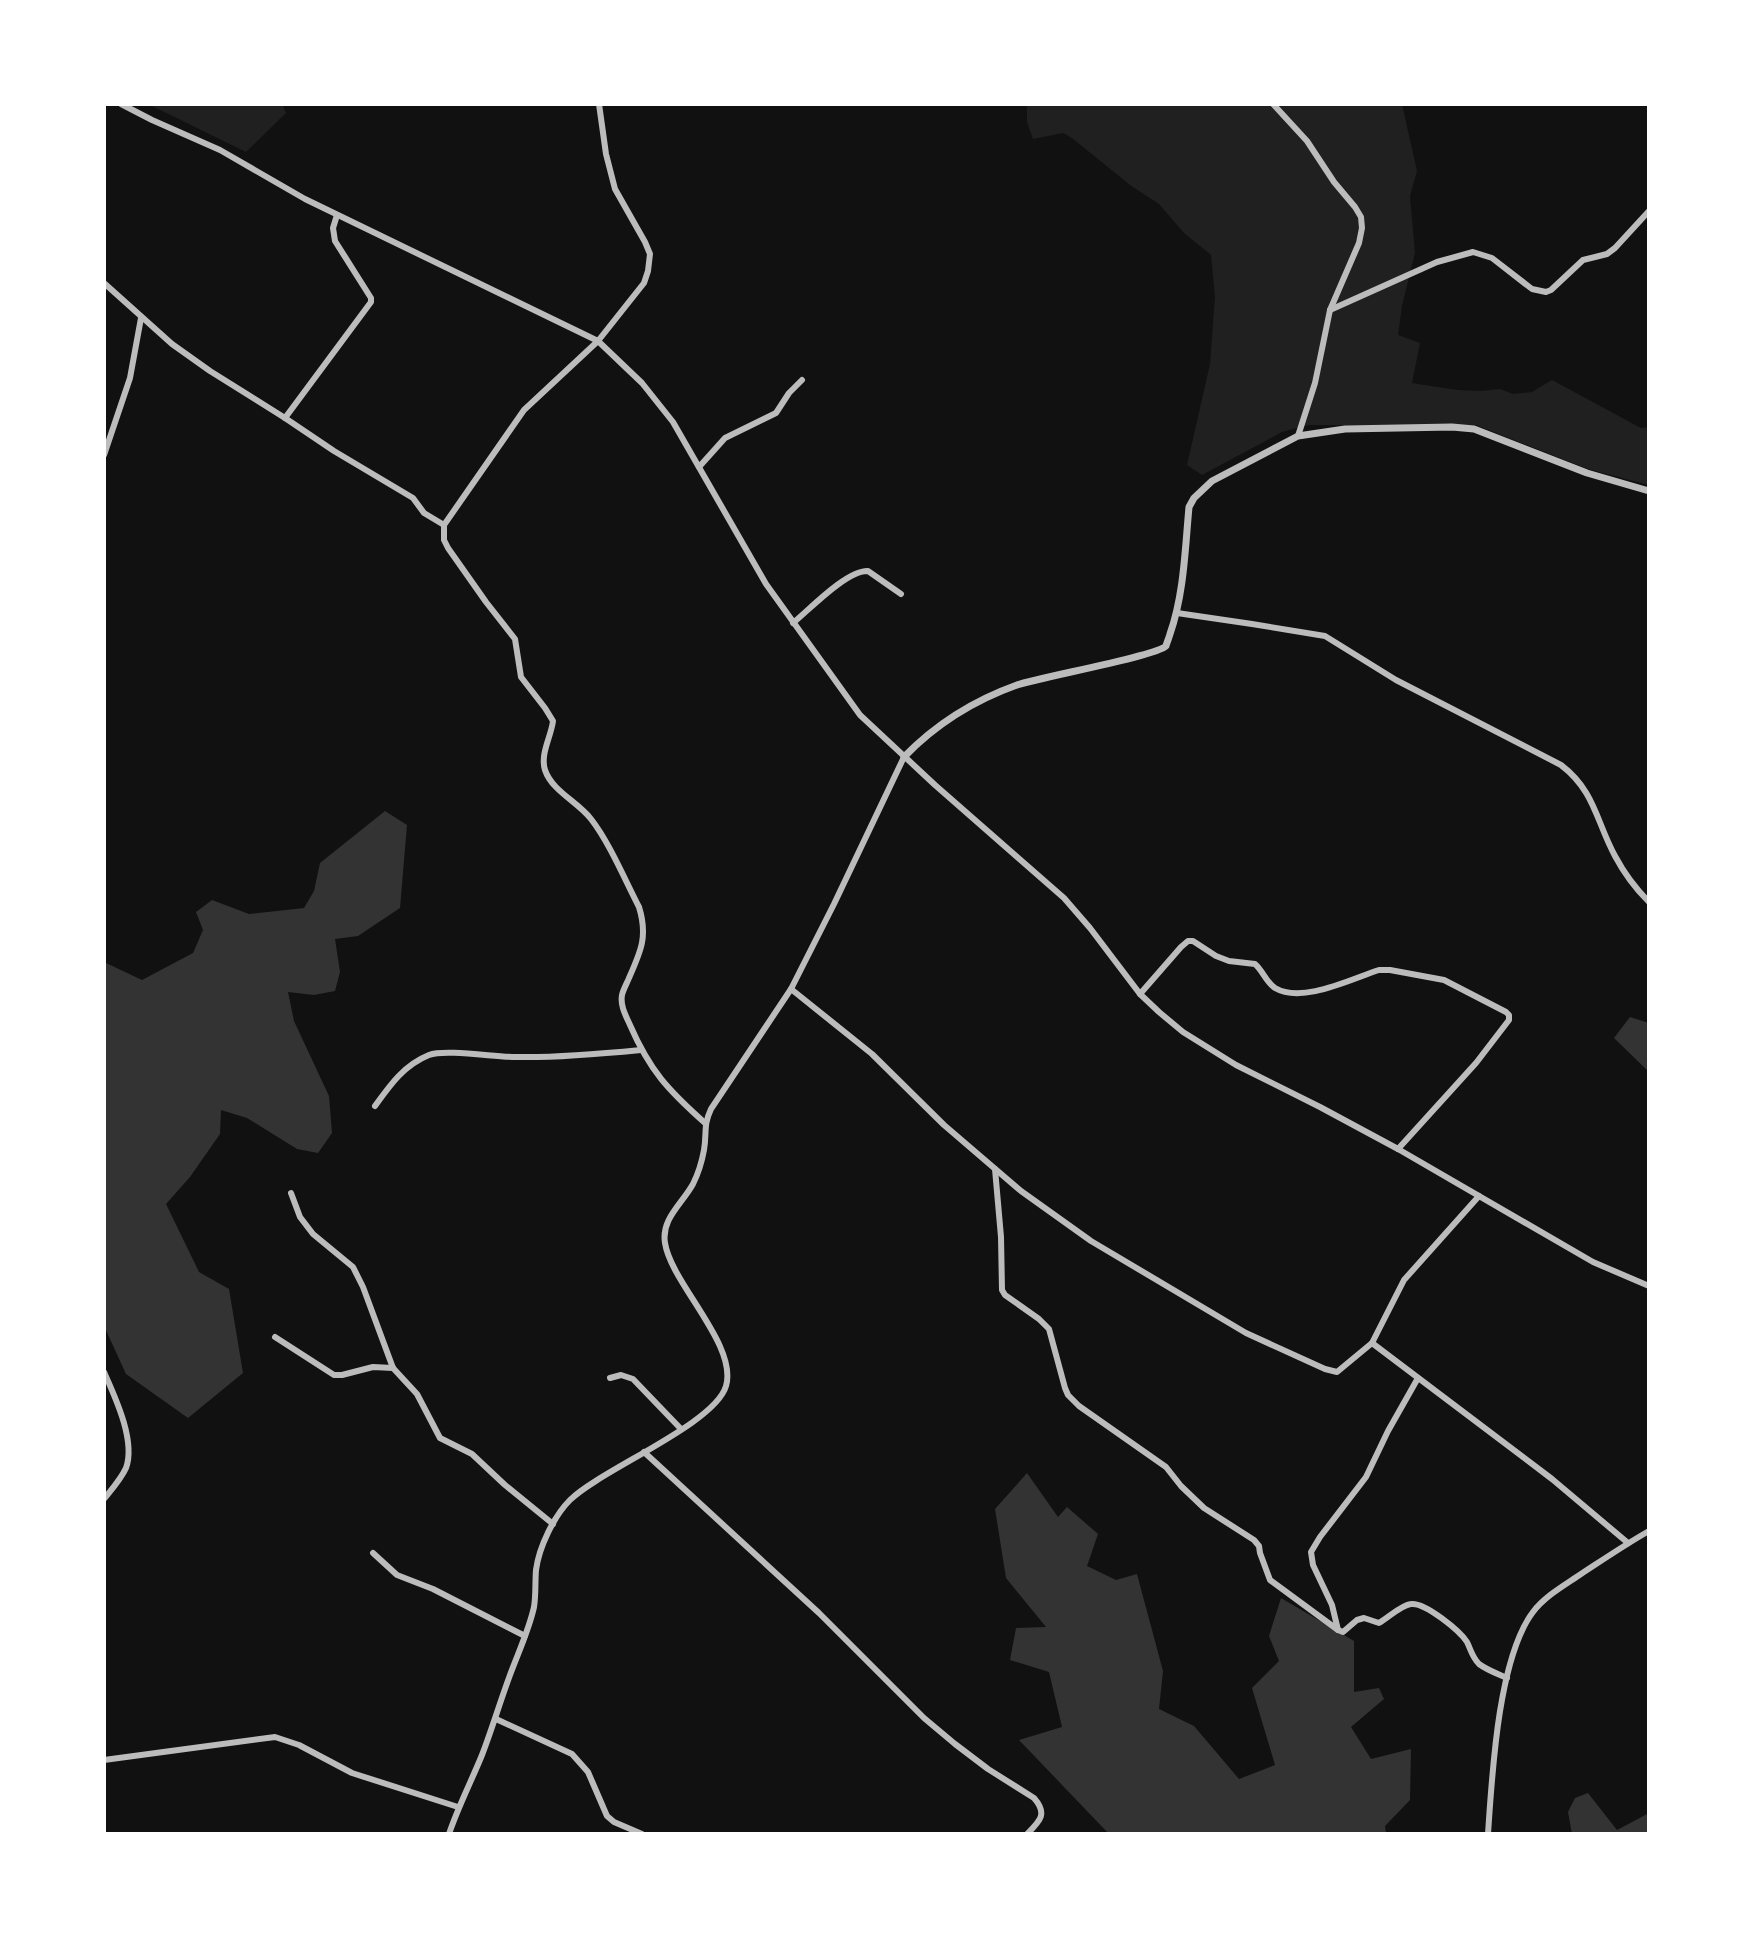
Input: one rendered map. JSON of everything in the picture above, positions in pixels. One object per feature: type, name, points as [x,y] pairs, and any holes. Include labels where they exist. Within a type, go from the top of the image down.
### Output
[{"type":"street","points":[[121,104],[220,150],[337,215],[598,341],[642,383],[673,422],[766,584],[860,715],[1064,898],[1140,994],[1171,1022],[1208,1049],[1398,1149],[1593,1262],[1649,1286]]},
{"type":"street","points":[[599,104],[615,189],[650,254],[644,283],[598,341],[524,410],[444,525],[444,540],[515,639],[521,677],[553,721],[543,766],[547,774],[590,817],[639,907],[644,938],[622,996],[622,1005],[641,1050],[673,1094],[705,1123]]},
{"type":"street","points":[[1273,104],[1307,141],[1361,217],[1362,228],[1359,243],[1330,310],[1315,383],[1298,436]]},
{"type":"street","points":[[1330,310],[1437,262],[1473,252],[1492,258],[1532,289],[1546,292],[1583,260],[1607,254],[1615,248],[1649,211]]},
{"type":"street","points":[[285,418],[371,302],[335,241],[333,228],[337,215]]},
{"type":"street","points":[[104,283],[172,344],[334,451],[413,498],[424,513],[444,525]]},
{"type":"street","points":[[104,455],[130,378],[141,318]]},
{"type":"street","points":[[699,467],[725,438],[776,413],[802,380]]},
{"type":"street","points":[[449,1834],[496,1719],[525,1636],[535,1601],[536,1567],[553,1524],[567,1503],[584,1487],[681,1429],[709,1409],[725,1387],[727,1375],[723,1356],[711,1328],[673,1264],[665,1246],[664,1233],[669,1218],[692,1185],[701,1165],[705,1123],[711,1109],[791,989],[904,757],[949,719],[1019,684],[1166,646],[1177,613],[1189,507],[1194,498],[1212,481],[1298,436],[1345,429],[1474,429],[1587,473],[1649,491]]},
{"type":"street","points":[[793,623],[842,582],[862,570],[901,594]]},
{"type":"street","points":[[1177,613],[1325,636],[1396,680],[1561,765],[1582,784],[1614,855],[1649,902]]},
{"type":"street","points":[[1140,994],[1184,944],[1193,941],[1229,961],[1255,964],[1269,983],[1290,993],[1305,993],[1379,970],[1390,970],[1444,980],[1508,1014],[1509,1020],[1476,1063],[1398,1149]]},
{"type":"street","points":[[791,989],[872,1054],[944,1125],[1021,1191],[1091,1241],[1246,1333],[1325,1369],[1337,1372],[1372,1343],[1404,1280],[1479,1196]]},
{"type":"street","points":[[375,1106],[401,1072],[438,1053],[517,1057],[641,1050]]},
{"type":"street","points":[[995,1169],[1002,1290],[1049,1329],[1059,1372],[1068,1395],[1079,1406],[1166,1467],[1204,1508],[1254,1540],[1259,1546],[1270,1580],[1338,1630],[1343,1632],[1364,1618],[1379,1623],[1405,1606],[1417,1604],[1457,1631],[1467,1643],[1473,1658],[1482,1666],[1507,1678]]},
{"type":"street","points":[[291,1193],[300,1217],[313,1234],[353,1267],[393,1368],[417,1394],[440,1438],[472,1454],[553,1524]]},
{"type":"street","points":[[275,1337],[334,1375],[373,1367],[393,1368]]},
{"type":"street","points":[[1372,1343],[1552,1479],[1628,1543]]},
{"type":"street","points":[[104,1372],[120,1410],[128,1457],[121,1477],[104,1499]]},
{"type":"street","points":[[610,1378],[621,1375],[633,1379],[681,1429]]},
{"type":"street","points":[[1338,1630],[1332,1605],[1313,1565],[1311,1552],[1366,1477],[1418,1378]]},
{"type":"street","points":[[644,1452],[819,1613],[924,1718],[988,1769],[1034,1798],[1043,1811],[1027,1834]]},
{"type":"street","points":[[1488,1834],[1492,1778],[1507,1678],[1518,1638],[1534,1611],[1563,1586],[1649,1531]]},
{"type":"street","points":[[373,1553],[397,1575],[433,1589],[525,1636]]},
{"type":"street","points":[[496,1719],[572,1754],[588,1772],[607,1816],[642,1834]]},
{"type":"street","points":[[104,1760],[275,1737],[285,1739],[352,1773],[458,1807]]},
{"type":"shaded area","points":[[148,104],[282,104],[286,113],[246,152]]},
{"type":"shaded area","points":[[1027,104],[1402,104],[1417,171],[1410,196],[1415,253],[1398,335],[1420,343],[1412,383],[1457,390],[1500,389],[1513,394],[1532,392],[1552,380],[1641,428],[1649,427],[1649,485],[1588,469],[1476,425],[1308,425],[1282,432],[1202,475],[1187,465],[1210,364],[1215,297],[1211,255],[1184,233],[1159,204],[1072,138],[1063,133],[1033,139],[1027,122]]},
{"type":"shaded area","points":[[385,811],[407,825],[400,908],[358,936],[335,939],[340,972],[335,991],[314,995],[288,992],[294,1021],[329,1096],[332,1133],[318,1153],[297,1149],[247,1118],[221,1110],[220,1134],[190,1177],[166,1204],[199,1272],[229,1289],[243,1373],[188,1418],[126,1374],[104,1326],[104,962],[142,980],[193,953],[203,930],[196,912],[212,900],[249,914],[304,908],[314,891],[320,863]]},
{"type":"shaded area","points":[[1630,1017],[1649,1023],[1649,1072],[1614,1038]]},
{"type":"shaded area","points":[[1027,1473],[1058,1517],[1067,1507],[1098,1534],[1087,1566],[1116,1580],[1137,1574],[1163,1671],[1159,1709],[1194,1726],[1239,1779],[1275,1765],[1252,1688],[1279,1661],[1269,1636],[1281,1598],[1354,1641],[1354,1692],[1379,1688],[1384,1699],[1351,1727],[1371,1759],[1411,1749],[1410,1800],[1385,1826],[1386,1834],[1109,1834],[1019,1740],[1062,1727],[1049,1672],[1010,1660],[1016,1628],[1046,1627],[1006,1578],[995,1509]]},
{"type":"shaded area","points":[[1588,1793],[1617,1830],[1649,1813],[1649,1834],[1572,1834],[1568,1812],[1575,1798]]}]
